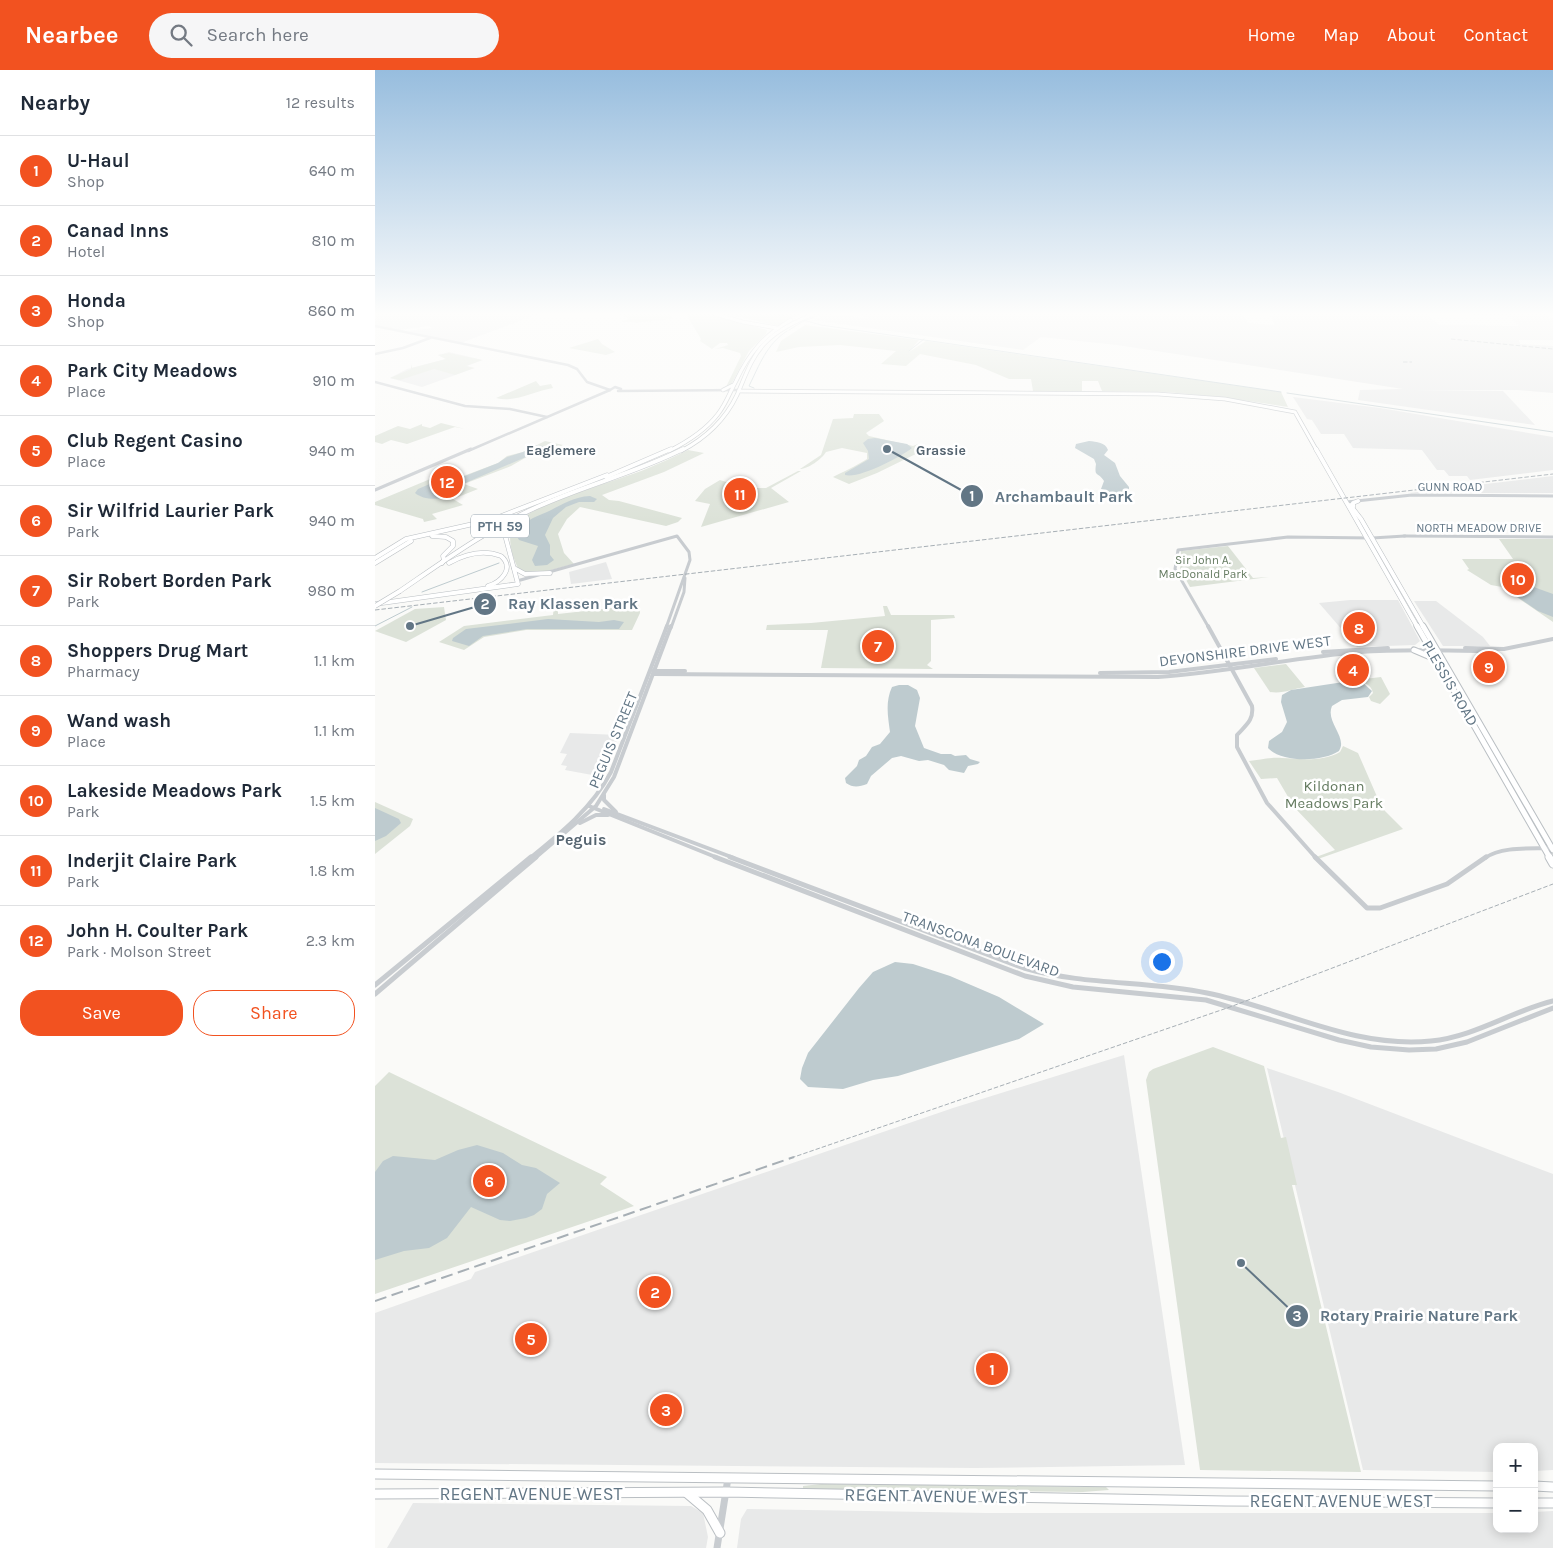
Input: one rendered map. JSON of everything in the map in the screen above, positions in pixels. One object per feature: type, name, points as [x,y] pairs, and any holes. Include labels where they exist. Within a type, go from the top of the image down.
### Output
[{"type":"main road","name":"PTH 59","points":[[586,488],[619,471],[655,457],[694,436],[715,418],[735,383]]},
{"type":"main road","points":[[723,390],[735,383]]},
{"type":"main road","name":"PTH 59","points":[[375,604],[400,591],[507,522],[552,500],[654,463],[693,443],[721,422],[729,412],[742,385]]},
{"type":"main road","points":[[742,385],[744,388],[754,391]]},
{"type":"main road","points":[[740,390],[901,392]]},
{"type":"main road","points":[[718,391],[727,393],[728,396]]},
{"type":"main road","points":[[737,397],[740,393],[754,391]]},
{"type":"main road","points":[[867,391],[901,392]]},
{"type":"main road","points":[[878,392],[886,396]]},
{"type":"main road","name":"PLESSIS ROAD","points":[[901,392],[1159,394],[1233,400],[1295,412],[1553,849]]},
{"type":"main road","points":[[375,558],[406,539],[491,520],[619,471]]},
{"type":"main road","points":[[375,604],[517,582],[506,540],[507,528],[523,515],[552,500]]},
{"type":"main road","points":[[1353,507],[1353,503],[1358,501]]},
{"type":"main road","name":"PLESSIS ROAD","points":[[1347,502],[1353,507],[1425,639],[1434,650],[1436,660],[1553,864]]},
{"type":"main road","points":[[375,564],[407,542],[421,537],[437,536],[449,538],[453,543],[443,556],[444,560],[442,563]]},
{"type":"main road","points":[[451,557],[488,553],[500,555],[505,560],[511,584]]},
{"type":"main road","points":[[400,591],[453,560],[470,554]]},
{"type":"main road","points":[[513,568],[525,574],[550,573]]},
{"type":"main road","points":[[485,587],[500,582],[507,570]]},
{"type":"main road","points":[[375,604],[511,584]]},
{"type":"main road","points":[[1413,649],[1421,645],[1425,639]]},
{"type":"main road","points":[[1413,649],[1427,654],[1436,660]]},
{"type":"main road","name":"REGENT AVENUE WEST","points":[[375,1474],[1493,1486]]},
{"type":"main road","points":[[1538,1486],[1553,1487]]},
{"type":"main road","name":"REGENT AVENUE WEST","points":[[375,1494],[726,1492],[1226,1501],[1493,1503]]},
{"type":"main road","points":[[687,1493],[701,1503],[712,1516],[720,1533]]},
{"type":"main road","points":[[1538,1503],[1553,1504]]},
{"type":"street","points":[[379,383],[465,406],[509,409],[548,418]]},
{"type":"street","points":[[592,383],[610,390],[617,391],[621,389]]},
{"type":"street","points":[[602,387],[631,390]]},
{"type":"street","points":[[375,490],[548,418],[614,388]]},
{"type":"street","points":[[603,394],[631,390],[740,390]]},
{"type":"street","points":[[689,390],[731,390]]},
{"type":"street","name":"GUNN ROAD","points":[[1347,502],[1412,496],[1553,496]]},
{"type":"street","name":"PEGUIS STREET","points":[[375,985],[593,806],[605,785],[690,565],[691,554],[686,545],[677,536],[598,559]]},
{"type":"street","name":"NORTH MEADOW DRIVE","points":[[1231,667],[1175,569],[1178,550],[1279,537],[1553,537]]},
{"type":"street","points":[[517,582],[598,559]]},
{"type":"street","points":[[517,582],[555,574],[598,559]]},
{"type":"street","name":"PEGUIS STREET","points":[[375,994],[574,826],[605,794],[614,777],[684,592],[685,578]]},
{"type":"street","name":"DEVONSHIRE DRIVE WEST","points":[[649,671],[654,673],[1158,677],[1332,654],[1413,649],[1478,651],[1511,648],[1553,639]]},
{"type":"street","points":[[1231,667],[1248,696],[1253,710],[1251,720],[1237,735],[1237,747],[1267,803],[1325,868],[1367,908],[1380,908],[1447,884],[1489,855],[1515,849],[1553,849]]},
{"type":"street","points":[[605,794],[604,800],[619,814]]},
{"type":"street","name":"TRANSCONA BOULEVARD","points":[[593,806],[619,814],[1025,968],[1059,978],[1208,993],[1343,1034],[1372,1040],[1406,1042],[1432,1041],[1461,1036],[1530,1007],[1553,1002]]},
{"type":"street","name":"TRANSCONA BOULEVARD","points":[[593,806],[861,914],[1025,976],[1055,984],[1206,1000],[1339,1040],[1371,1047],[1409,1050],[1436,1048],[1467,1042],[1553,1008]]},
{"type":"street","points":[[574,826],[596,816],[612,815]]},
{"type":"street","points":[[717,1548],[728,1478]]},
{"type":"shaded area","points":[[408,383],[433,383],[422,387]]},
{"type":"shaded area","points":[[1364,383],[1553,383],[1553,393],[1518,390],[1413,390],[1503,391],[1535,425],[1358,400],[1360,390],[1403,389]]},
{"type":"shaded area","points":[[1293,397],[1380,408],[1553,437],[1553,470],[1470,480],[1467,476],[1449,476],[1444,470],[1437,470],[1422,450],[1353,448],[1344,434],[1321,434],[1312,420],[1307,419]]},
{"type":"shaded area","points":[[875,438],[907,444],[912,448],[890,462],[869,471],[845,475],[845,473],[869,459],[868,451],[863,443],[868,439]]},
{"type":"shaded area","points":[[1089,441],[1100,443],[1107,447],[1108,450],[1104,455],[1115,463],[1120,476],[1129,487],[1129,491],[1115,494],[1101,489],[1104,481],[1096,473],[1094,459],[1075,448],[1076,444]]},
{"type":"shaded area","points":[[536,445],[549,447],[463,484],[463,489],[452,495],[432,499],[415,493],[418,489],[432,483],[450,482],[498,463],[507,457]]},
{"type":"shaded area","points":[[1553,476],[1553,493],[1409,493]]},
{"type":"shaded area","points":[[590,496],[597,499],[594,502],[579,502],[566,507],[553,518],[545,535],[550,545],[550,555],[554,560],[547,565],[535,566],[532,560],[538,546],[519,540],[516,535],[519,530],[533,518],[567,502]]},
{"type":"shaded area","points":[[606,562],[612,579],[571,584],[569,572]]},
{"type":"shaded area","points":[[1504,580],[1517,581],[1553,594],[1553,617],[1538,611],[1503,587],[1500,583]]},
{"type":"shaded area","points":[[1350,600],[1398,600],[1420,641],[1415,645],[1357,647],[1319,603]]},
{"type":"shaded area","points":[[1414,601],[1436,601],[1483,637],[1490,646],[1443,646]]},
{"type":"shaded area","points":[[548,619],[599,622],[614,620],[624,622],[619,629],[527,629],[483,636],[469,646],[452,641],[453,638],[466,629]]},
{"type":"shaded area","points":[[1350,681],[1363,683],[1372,691],[1368,697],[1342,700],[1332,706],[1331,718],[1341,740],[1339,751],[1323,757],[1303,759],[1283,756],[1274,753],[1268,748],[1269,741],[1282,732],[1287,722],[1281,702],[1282,695],[1291,690]]},
{"type":"shaded area","points":[[908,685],[917,690],[920,698],[915,726],[924,748],[941,754],[966,755],[970,759],[980,762],[968,766],[964,773],[949,770],[944,765],[928,760],[919,761],[901,756],[892,758],[871,776],[867,784],[851,786],[846,783],[845,778],[857,766],[859,760],[866,756],[872,747],[880,744],[890,732],[888,698],[892,687]]},
{"type":"shaded area","points":[[570,733],[619,735],[603,777],[565,770],[567,766],[561,765],[567,754],[560,753]]},
{"type":"shaded area","points":[[375,808],[399,819],[401,823],[386,836],[375,841]]},
{"type":"shaded area","points":[[895,962],[913,964],[950,976],[999,997],[1044,1024],[1019,1039],[898,1076],[873,1080],[843,1089],[808,1087],[800,1079],[808,1053],[873,972]]},
{"type":"shaded area","points":[[1124,1055],[1185,1465],[975,1468],[375,1463],[375,1313],[471,1279],[475,1272],[953,1108]]},
{"type":"shaded area","points":[[1267,1068],[1338,1092],[1553,1174],[1553,1470],[1538,1471],[1538,1443],[1493,1443],[1493,1472],[1363,1470]]},
{"type":"shaded area","points":[[477,1145],[503,1153],[522,1165],[536,1168],[560,1183],[547,1194],[542,1209],[534,1215],[510,1221],[500,1220],[471,1207],[447,1238],[429,1248],[404,1251],[375,1260],[375,1172],[383,1161],[393,1156],[435,1160],[458,1150]]},
{"type":"shaded area","points":[[413,1503],[691,1506],[703,1513],[708,1537],[706,1548],[387,1548]]},
{"type":"shaded area","points":[[747,1509],[987,1513],[1493,1513],[1493,1533],[1538,1533],[1538,1512],[1553,1511],[1553,1548],[737,1548],[741,1519]]},
{"type":"green space","points":[[531,383],[538,383],[540,386],[551,384],[553,388],[518,398],[496,398]]},
{"type":"green space","points":[[1032,383],[1082,383],[1082,391],[1033,391]]},
{"type":"green space","points":[[1099,383],[1218,383],[1281,392],[1288,407],[1221,397],[1166,392],[1102,391]]},
{"type":"green space","points":[[854,414],[879,414],[884,421],[866,433],[869,436],[913,446],[918,444],[928,448],[877,473],[849,484],[833,477],[867,459],[867,453],[842,448],[826,452],[815,463],[800,469],[821,455],[833,419],[853,418]]},
{"type":"green space","points":[[441,423],[465,429],[455,427],[407,444],[391,440],[382,444],[375,442],[375,436],[398,426],[410,429],[422,424],[422,426],[430,428]]},
{"type":"green space","points":[[545,441],[563,445],[553,450],[532,454],[511,466],[464,484],[478,489],[453,499],[463,505],[432,514],[437,519],[424,522],[423,519],[375,505],[375,502],[435,477],[450,481],[498,463],[507,456],[523,452]]},
{"type":"green space","points":[[688,450],[704,453],[664,472],[602,495],[609,500],[682,518],[678,522],[666,526],[580,507],[567,519],[558,534],[564,553],[574,564],[531,573],[519,570],[513,554],[510,536],[513,526],[522,518],[554,502],[646,469]]},
{"type":"green space","points":[[801,471],[771,488],[789,502],[701,527],[710,504],[695,501],[705,489],[720,480],[745,488],[766,488]]},
{"type":"green space","points":[[1499,539],[1553,539],[1553,622],[1502,587],[1491,585],[1467,570],[1469,569],[1462,559],[1513,559]]},
{"type":"green space","name":"Sir John A. MacDonald Park","points":[[1228,546],[1253,578],[1269,577],[1190,587],[1180,569],[1181,551]]},
{"type":"green space","points":[[554,605],[558,605],[558,614],[639,605],[640,613],[632,630],[526,630],[484,637],[464,650],[439,642],[464,626],[553,615]]},
{"type":"green space","points":[[883,606],[887,606],[891,615],[954,615],[955,618],[931,620],[931,661],[927,665],[933,669],[821,668],[828,630],[766,630],[767,625],[885,616]]},
{"type":"green space","points":[[444,607],[446,620],[406,642],[375,631],[415,609]]},
{"type":"green space","points":[[1286,664],[1305,687],[1283,692],[1270,692],[1254,668]]},
{"type":"green space","points":[[1381,677],[1390,694],[1380,704],[1371,701],[1369,697],[1373,693],[1370,686],[1360,682],[1348,681]]},
{"type":"green space","name":"Kildonan Meadows Park","points":[[1343,746],[1358,753],[1382,808],[1403,829],[1318,859],[1316,857],[1335,850],[1294,807],[1277,778],[1261,779],[1249,761],[1274,758],[1319,759],[1340,752]]},
{"type":"green space","points":[[375,802],[413,819],[410,826],[375,854]]},
{"type":"green space","points":[[1213,1047],[1264,1066],[1281,1138],[1286,1137],[1297,1185],[1292,1185],[1361,1472],[1200,1470],[1146,1080],[1149,1072],[1153,1069]]},
{"type":"green space","points":[[389,1072],[607,1177],[600,1184],[634,1206],[375,1294],[375,1086]]},
{"type":"green space","points":[[821,1484],[1106,1487],[1109,1490],[1083,1492],[803,1489],[803,1486]]},
{"type":"waterway","points":[[751,383],[749,386],[754,388]]},
{"type":"waterway","points":[[1219,383],[1281,392]]},
{"type":"waterway","points":[[1287,393],[1553,432]]},
{"type":"waterway","points":[[422,592],[499,563]]},
{"type":"waterway","points":[[375,626],[412,607]]},
{"type":"railway","points":[[375,610],[1553,474]]},
{"type":"railway","points":[[791,1158],[1230,1007],[1553,884]]},
{"type":"railway","points":[[375,1301],[794,1157]]},
{"type":"place","name":"Archambault Park","points":[[887,449]]},
{"type":"place","name":"John H. Coulter Park","points":[[447,482]]},
{"type":"place","name":"Inderjit Claire Park","points":[[740,494]]},
{"type":"place","name":"Lakeside Meadows Park","points":[[1518,579]]},
{"type":"place","name":"Ray Klassen Park","points":[[410,626]]},
{"type":"place","name":"Shoppers Drug Mart","points":[[1359,628]]},
{"type":"place","name":"Sir Robert Borden Park","points":[[878,646]]},
{"type":"place","name":"Wand wash","points":[[1489,667]]},
{"type":"place","name":"Park City Meadows","points":[[1353,670]]},
{"type":"place","name":"Sir Wilfrid Laurier Park","points":[[489,1181]]},
{"type":"place","name":"Rotary Prairie Nature Park","points":[[1241,1263]]},
{"type":"place","name":"Canad Inns","points":[[655,1292]]},
{"type":"place","name":"Club Regent Casino","points":[[531,1339]]},
{"type":"place","name":"U-Haul","points":[[992,1369]]},
{"type":"place","name":"Honda","points":[[666,1410]]},
{"type":"district","name":"Eaglemere","points":[[561,450]]},
{"type":"district","name":"Grassie","points":[[941,450]]},
{"type":"district","name":"Peguis","points":[[581,839]]}]
